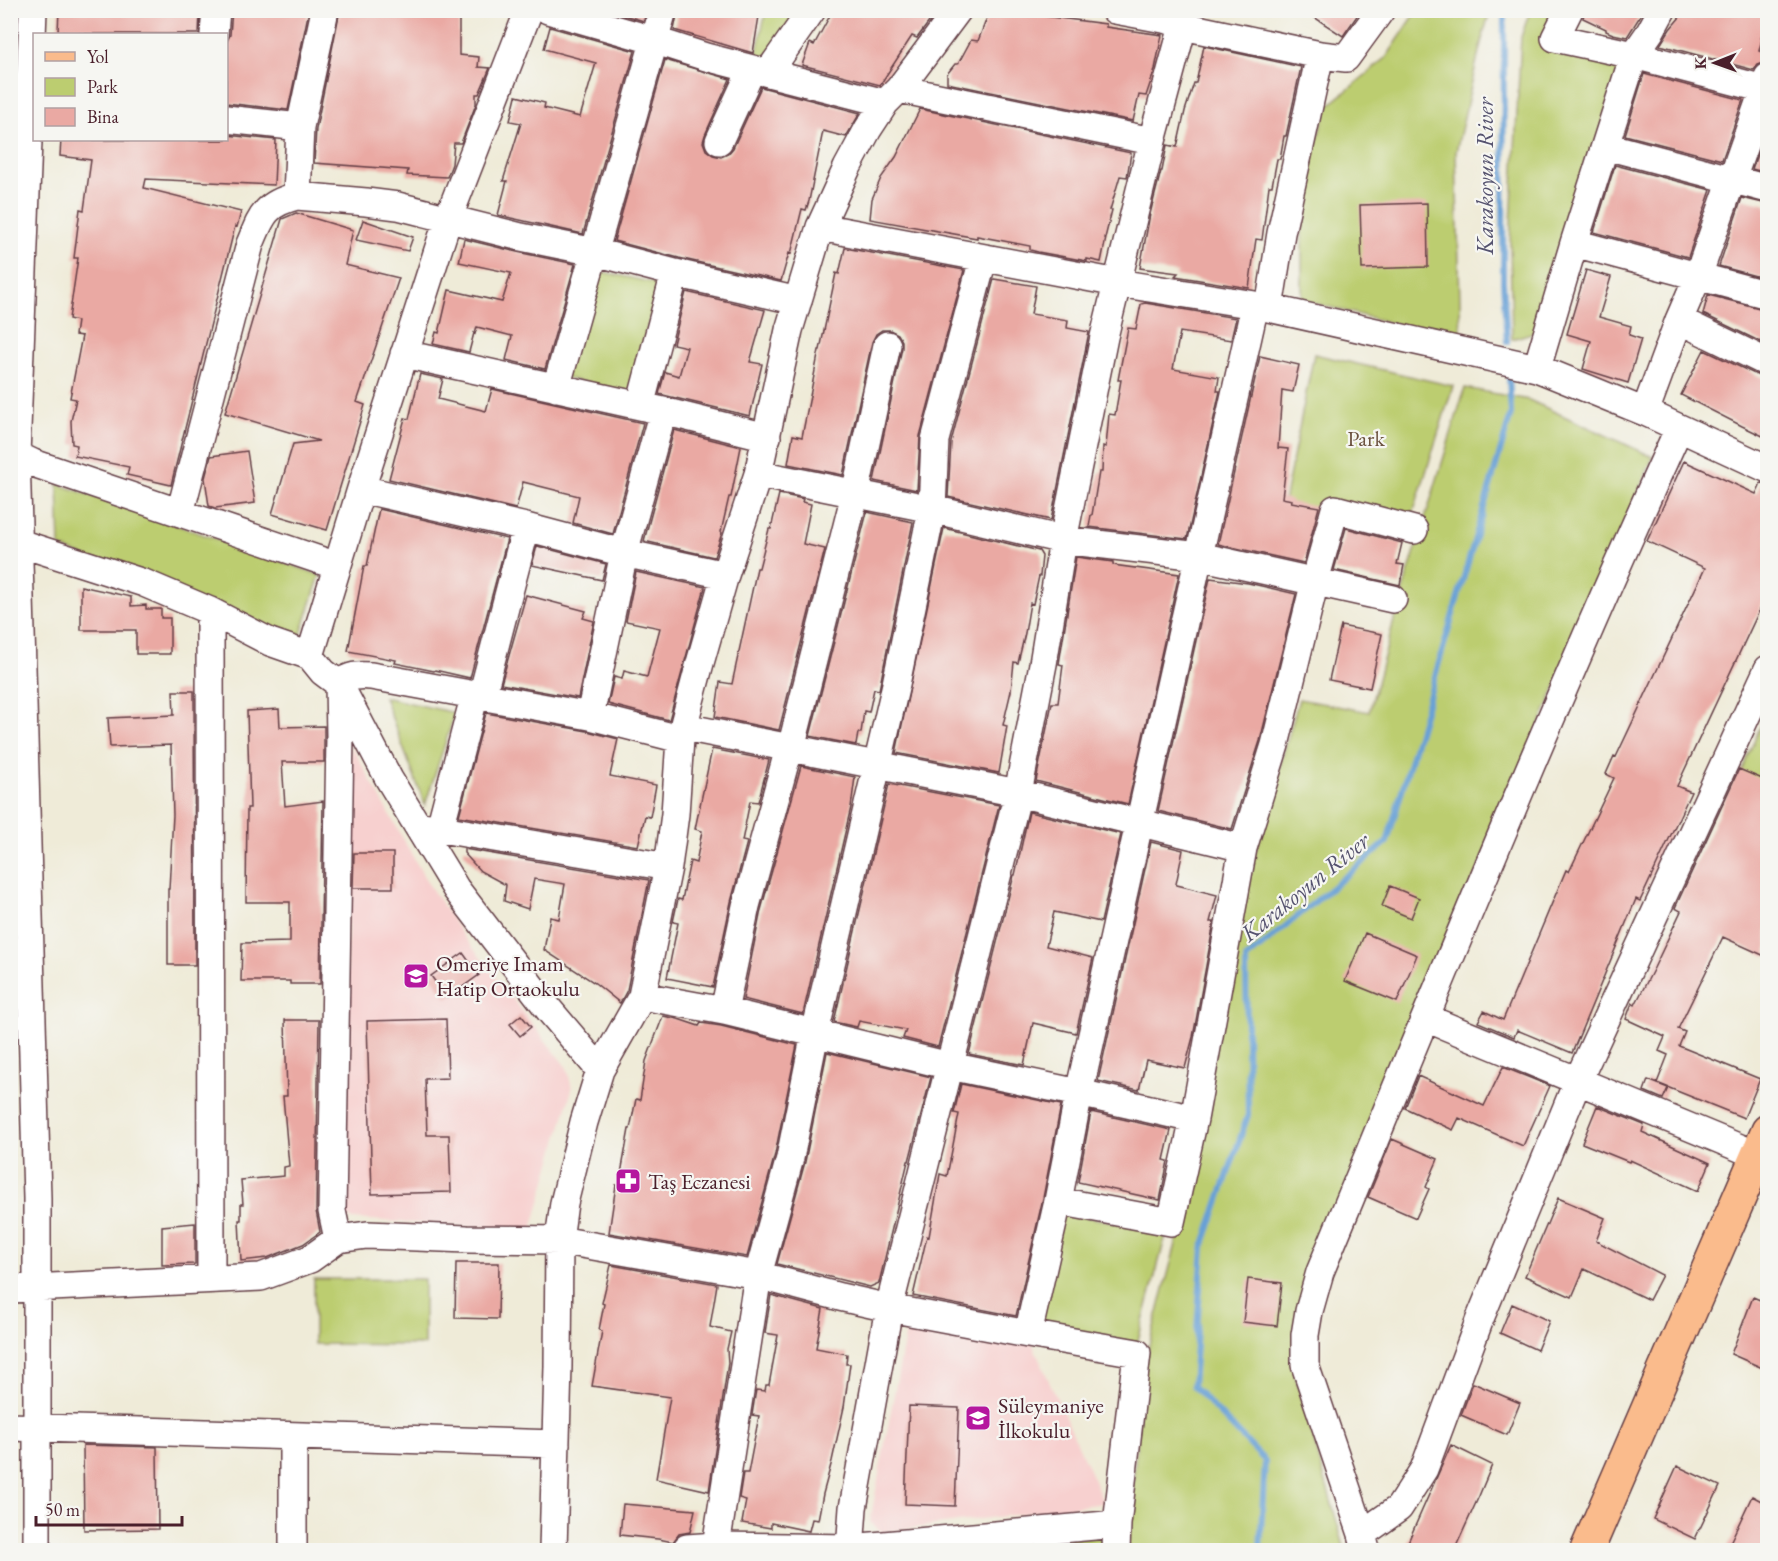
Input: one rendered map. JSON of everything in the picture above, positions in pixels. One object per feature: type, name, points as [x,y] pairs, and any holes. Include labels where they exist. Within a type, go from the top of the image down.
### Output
[{"type":"main road","points":[[1591,1545],[1762,1143]]},
{"type":"street","points":[[33,10],[13,454],[37,1198],[24,1288],[24,1428],[37,1551]]},
{"type":"street","points":[[214,33],[216,10]]},
{"type":"street","points":[[297,196],[300,127],[325,10]]},
{"type":"street","points":[[310,656],[448,219],[529,10]]},
{"type":"street","points":[[548,10],[760,71],[1152,141]]},
{"type":"street","points":[[556,388],[663,10]]},
{"type":"street","points":[[719,141],[760,71],[812,10]]},
{"type":"street","points":[[553,1551],[559,1240],[564,1203],[584,1122],[600,1070],[642,996],[668,867],[682,733],[724,575],[758,474],[789,330],[820,227],[862,139],[958,10]]},
{"type":"street","points":[[1115,10],[1176,19],[1320,55],[1346,58],[1381,10]]},
{"type":"street","points":[[1569,10],[1555,38],[1766,86],[1698,276],[1645,412]]},
{"type":"street","points":[[1537,368],[1634,55],[1662,10]]},
{"type":"street","points":[[850,1549],[853,1508],[889,1308],[1017,793],[1043,664],[1063,540],[1104,337],[1152,141],[1176,19]]},
{"type":"street","points":[[1028,1334],[1058,1201],[1079,1093],[1199,556],[1281,233],[1320,55]]},
{"type":"street","points":[[228,119],[300,127]]},
{"type":"street","points":[[1606,146],[1767,189]]},
{"type":"street","points":[[180,513],[250,244],[259,221],[268,208],[278,201],[297,196],[398,206],[798,301]]},
{"type":"street","points":[[820,227],[983,259],[1262,307],[1537,368],[1645,412],[1767,469]]},
{"type":"street","points":[[1574,243],[1767,295]]},
{"type":"street","points":[[716,1546],[758,1275],[790,1158],[815,1033],[896,684],[932,509],[935,440],[983,259]]},
{"type":"street","points":[[590,716],[652,409],[675,273]]},
{"type":"street","points":[[1679,320],[1767,363]]},
{"type":"street","points":[[724,1011],[746,906],[791,748],[855,494],[887,345]]},
{"type":"street","points":[[404,354],[767,436]]},
{"type":"street","points":[[1679,428],[1610,580],[1320,1272],[1305,1335],[1305,1365],[1364,1542],[1399,1508],[1424,1469],[1481,1316],[1578,1080],[1767,669]]},
{"type":"street","points":[[13,454],[33,463],[337,566]]},
{"type":"street","points":[[758,474],[932,509],[1063,540],[1199,556],[1393,599]]},
{"type":"street","points":[[361,489],[724,575]]},
{"type":"street","points":[[1058,1201],[1171,1222],[1194,1119],[1243,848],[1275,745],[1335,509],[1414,530]]},
{"type":"street","points":[[429,826],[479,695],[526,527]]},
{"type":"street","points":[[14,540],[144,583],[210,611],[270,642],[310,656],[323,672],[339,684],[389,778],[429,826],[456,889],[550,1011],[600,1070]]},
{"type":"street","points":[[210,611],[211,1279]]},
{"type":"street","points":[[339,684],[347,678],[358,675],[682,733],[791,748],[1017,793],[1243,848]]},
{"type":"street","points":[[338,1239],[332,1210],[339,684]]},
{"type":"street","points":[[429,826],[668,867]]},
{"type":"street","points":[[642,996],[724,1011],[950,1066],[1194,1119]]},
{"type":"street","points":[[1426,1018],[1578,1080],[1762,1143]]},
{"type":"street","points":[[24,1288],[261,1276],[310,1259],[338,1239],[367,1235],[559,1240],[758,1275],[889,1308],[1137,1353],[1117,1537],[850,1549],[716,1546],[687,1548],[687,1551]]},
{"type":"street","points":[[24,1428],[556,1444]]},
{"type":"street","points":[[293,1436],[293,1551]]},
{"type":"shaded area","name":"Omeriye Imam Hatip Ortaokulu","points":[[351,745],[427,882],[462,934],[567,1068],[572,1089],[532,1230],[353,1219],[343,1216]]},
{"type":"shaded area","name":"Süleymaniye İlkokulu","points":[[908,1321],[1028,1334],[1104,1503],[882,1532],[870,1522]]},
{"type":"green space","points":[[766,11],[799,11],[766,58],[756,55]]},
{"type":"green space","points":[[1417,11],[1490,11],[1456,152],[1461,341],[1302,300],[1302,191],[1327,107],[1386,58]]},
{"type":"green space","points":[[1530,11],[1555,11],[1540,43],[1622,63],[1538,331],[1512,339],[1510,243],[1521,37]]},
{"type":"green space","points":[[594,270],[659,284],[630,393],[565,378]]},
{"type":"green space","name":"Park","points":[[1314,354],[1453,386],[1406,536],[1283,507]]},
{"type":"green space","points":[[1465,388],[1529,400],[1653,457],[1400,1055],[1295,1375],[1345,1550],[1127,1550],[1144,1364],[1188,1199],[1240,906],[1299,699],[1369,712],[1396,613]]},
{"type":"green space","points":[[58,484],[320,575],[299,640],[60,547]]},
{"type":"green space","points":[[384,697],[455,713],[425,805]]},
{"type":"green space","points":[[1767,711],[1767,796],[1736,783]]},
{"type":"green space","points":[[1063,1213],[1167,1231],[1137,1344],[1036,1325]]},
{"type":"green space","points":[[314,1279],[424,1279],[424,1345],[314,1344]]},
{"type":"green space","points":[[1102,1536],[1103,1550],[960,1550]]},
{"type":"building","points":[[59,10],[131,12],[131,10],[200,10],[199,33],[58,32]]},
{"type":"building","points":[[232,10],[309,10],[288,110],[228,103],[228,39]]},
{"type":"building","points":[[340,10],[413,10],[459,14],[459,55],[479,57],[478,67],[490,68],[479,94],[476,94],[476,104],[461,143],[454,143],[452,164],[447,177],[407,175],[408,170],[314,163],[316,129]]},
{"type":"building","points":[[607,10],[646,10],[644,21]]},
{"type":"building","points":[[678,10],[760,10],[753,53],[674,30]]},
{"type":"building","points":[[833,10],[938,10],[917,38],[912,36],[880,85],[802,65],[810,43],[814,45]]},
{"type":"building","points":[[990,10],[1029,10],[1028,14],[1106,24],[1106,27],[1162,35],[1155,69],[1146,96],[1139,95],[1133,121],[947,83],[947,74],[955,64],[958,64],[971,40],[978,41]]},
{"type":"building","points":[[1303,10],[1361,10],[1343,36]]},
{"type":"building","points":[[1585,10],[1644,10],[1627,37],[1606,31],[1583,18]]},
{"type":"building","points":[[1686,10],[1759,10],[1767,15],[1759,51],[1767,53],[1767,62],[1758,65],[1754,70],[1660,45]]},
{"type":"building","points":[[550,27],[635,51],[583,234],[498,215],[507,181],[503,181],[521,123],[510,121],[516,96],[545,103],[544,108],[580,117],[596,63],[544,49]]},
{"type":"building","points":[[1204,46],[1301,67],[1280,159],[1277,159],[1272,186],[1269,186],[1262,240],[1256,239],[1249,288],[1175,276],[1178,273],[1140,268],[1150,214],[1167,145],[1177,147],[1185,111],[1194,83],[1196,83]]},
{"type":"building","points":[[665,60],[730,79],[703,142],[706,150],[713,155],[721,157],[733,148],[761,87],[860,113],[846,137],[823,131],[809,201],[806,210],[802,209],[791,254],[789,253],[781,281],[614,241]]},
{"type":"building","points":[[1644,74],[1743,100],[1722,160],[1625,135]]},
{"type":"building","points":[[920,109],[1131,153],[1127,177],[1120,176],[1110,210],[1112,210],[1101,262],[1038,252],[1030,250],[1030,246],[977,236],[977,238],[870,219],[872,199],[881,178],[896,157]]},
{"type":"building","points":[[1767,126],[1767,173],[1752,169]]},
{"type":"building","points":[[228,135],[276,140],[274,185],[146,179],[144,188],[241,212],[237,227],[235,226],[171,485],[127,475],[129,467],[75,456],[77,445],[72,444],[71,421],[76,399],[70,398],[82,336],[75,335],[77,321],[69,319],[78,258],[74,258],[80,209],[84,210],[91,160],[60,156],[61,141],[228,141]]},
{"type":"building","points":[[1615,165],[1711,190],[1688,257],[1594,232]]},
{"type":"building","points":[[1742,198],[1767,204],[1767,279],[1719,266]]},
{"type":"building","points":[[1427,203],[1428,267],[1362,269],[1360,205]]},
{"type":"building","points":[[296,213],[353,230],[345,265],[399,278],[357,402],[365,405],[327,530],[272,514],[293,444],[319,441],[225,413],[282,219]]},
{"type":"building","points":[[363,220],[413,237],[408,251],[356,240]]},
{"type":"building","points":[[464,239],[575,264],[545,369],[506,360],[512,336],[477,327],[469,352],[433,344],[436,332],[439,333],[449,290],[502,302],[511,273],[459,262]]},
{"type":"building","points":[[845,248],[964,270],[920,436],[917,490],[874,481],[902,348],[902,341],[898,334],[890,330],[882,330],[876,334],[872,342],[843,475],[788,464],[793,435],[802,437],[836,273],[839,274]]},
{"type":"building","points":[[1586,270],[1611,277],[1599,317],[1631,326],[1629,335],[1641,339],[1628,383],[1583,369],[1591,341],[1567,334]]},
{"type":"building","points":[[994,279],[1036,286],[1031,314],[1068,320],[1067,328],[1089,332],[1051,520],[948,497],[951,442]]},
{"type":"building","points":[[686,292],[765,310],[750,362],[762,364],[750,416],[659,394],[665,372],[679,376],[687,347],[673,344]]},
{"type":"building","points":[[1708,295],[1767,310],[1767,345],[1703,314]]},
{"type":"building","points":[[1141,304],[1236,318],[1231,340],[1180,332],[1173,369],[1219,377],[1217,391],[1220,391],[1187,539],[1089,527],[1099,472],[1102,472],[1103,446],[1106,447],[1109,414],[1115,415],[1121,380],[1118,380],[1128,328],[1136,329]]},
{"type":"building","points":[[1704,350],[1767,378],[1767,438],[1681,395]]},
{"type":"building","points":[[1260,356],[1299,365],[1293,392],[1282,390],[1278,448],[1288,449],[1282,498],[1319,507],[1304,563],[1218,544]]},
{"type":"building","points":[[420,374],[443,379],[438,399],[486,411],[492,389],[643,423],[613,534],[573,523],[579,496],[523,482],[516,509],[389,479],[405,418],[409,419]]},
{"type":"building","points":[[674,430],[741,447],[731,497],[729,497],[722,533],[714,557],[644,541]]},
{"type":"building","points":[[247,451],[255,503],[215,508],[209,506],[205,478],[211,456]]},
{"type":"building","points":[[1684,461],[1756,494],[1761,483],[1767,484],[1767,594],[1677,786],[1691,792],[1640,901],[1636,899],[1572,1053],[1517,1030],[1514,1037],[1478,1022],[1484,1011],[1503,1020],[1566,870],[1569,872],[1614,778],[1606,774],[1614,756],[1616,757],[1705,568],[1647,541]]},
{"type":"building","points":[[779,494],[803,499],[802,502],[811,504],[803,544],[825,549],[779,730],[715,717],[720,682],[732,684],[757,568],[759,568],[769,529],[771,529]]},
{"type":"building","points":[[379,509],[507,539],[470,678],[348,651],[364,566],[367,566]]},
{"type":"building","points":[[867,512],[913,522],[879,690],[874,689],[869,712],[864,711],[861,733],[858,733],[856,745],[810,736]]},
{"type":"building","points":[[944,528],[1039,551],[1042,556],[1040,576],[1033,604],[1030,603],[1018,663],[1014,662],[1011,691],[1003,725],[1007,726],[999,773],[896,753]]},
{"type":"building","points":[[1346,528],[1402,543],[1397,564],[1404,565],[1400,585],[1334,570]]},
{"type":"building","points":[[537,546],[606,564],[602,580],[532,565]]},
{"type":"building","points":[[1076,557],[1113,562],[1113,565],[1179,574],[1128,804],[1036,781],[1052,703],[1058,703],[1063,665],[1059,664]]},
{"type":"building","points":[[636,572],[705,587],[669,720],[608,704],[614,677],[622,679],[624,671],[647,677],[660,628],[626,621]]},
{"type":"building","points":[[1210,578],[1248,583],[1296,594],[1260,741],[1232,829],[1158,811]]},
{"type":"building","points":[[81,586],[131,597],[131,606],[146,605],[146,609],[161,609],[161,618],[170,618],[170,654],[136,654],[136,630],[81,630]]},
{"type":"building","points":[[526,595],[586,611],[583,618],[594,621],[578,698],[501,684]]},
{"type":"building","points":[[1341,626],[1382,634],[1370,688],[1329,680]]},
{"type":"building","points":[[173,691],[194,691],[195,965],[168,965],[168,889],[173,815],[171,745],[110,747],[108,718],[174,715]]},
{"type":"building","points":[[279,709],[280,727],[324,726],[324,762],[282,762],[285,806],[323,801],[320,984],[290,984],[290,981],[241,981],[242,943],[290,942],[290,902],[246,902],[247,808],[250,808],[247,711]]},
{"type":"building","points":[[486,713],[587,731],[618,739],[610,776],[656,785],[650,817],[645,816],[638,846],[459,816]]},
{"type":"building","points":[[712,749],[769,760],[758,802],[750,801],[742,841],[747,842],[731,902],[713,987],[667,978],[678,923],[673,922],[678,899],[682,900],[690,861],[696,863],[702,831],[695,829]]},
{"type":"building","points":[[801,766],[855,777],[851,807],[803,1014],[743,999],[761,910]]},
{"type":"building","points":[[1739,769],[1767,781],[1767,957],[1723,937],[1678,1029],[1685,1032],[1679,1046],[1760,1079],[1744,1118],[1657,1083],[1668,1055],[1659,1051],[1665,1037],[1626,1019],[1632,1003],[1635,1005],[1681,911],[1675,908]]},
{"type":"building","points":[[889,784],[999,805],[938,1047],[903,1038],[906,1030],[859,1021],[857,1027],[834,1022]]},
{"type":"building","points":[[1029,812],[1121,834],[1101,922],[1054,912],[1046,946],[1093,958],[1076,1033],[1033,1023],[1024,1065],[969,1054]]},
{"type":"building","points":[[1151,842],[1183,850],[1177,885],[1217,895],[1210,922],[1214,922],[1193,1037],[1185,1068],[1146,1060],[1139,1090],[1098,1081]]},
{"type":"building","points":[[464,849],[649,880],[627,990],[620,1003],[595,983],[544,950],[550,917],[559,919],[565,884],[534,879],[528,909],[504,901],[506,885],[480,871],[464,853]]},
{"type":"building","points":[[354,853],[393,853],[393,888],[353,888]]},
{"type":"building","points":[[1390,886],[1419,898],[1411,918],[1382,906]]},
{"type":"building","points":[[1365,933],[1417,955],[1397,1002],[1345,981]]},
{"type":"building","points":[[463,953],[479,975],[447,998],[431,976]]},
{"type":"building","points":[[521,1015],[531,1027],[520,1036],[510,1024]]},
{"type":"building","points":[[663,1016],[699,1026],[701,1023],[721,1026],[797,1045],[775,1154],[747,1257],[609,1233],[616,1185],[619,1185],[636,1099],[640,1100],[646,1061]]},
{"type":"building","points":[[446,1019],[448,1078],[425,1079],[427,1135],[449,1135],[451,1192],[372,1194],[367,1021]]},
{"type":"building","points":[[285,1020],[319,1020],[316,1211],[320,1232],[303,1244],[267,1258],[241,1261],[239,1220],[241,1220],[241,1204],[243,1204],[241,1180],[284,1176],[284,1167],[289,1166],[283,1096],[287,1096]]},
{"type":"building","points":[[827,1052],[931,1077],[879,1283],[870,1287],[777,1264],[805,1162]]},
{"type":"building","points":[[1503,1067],[1550,1086],[1523,1146],[1459,1118],[1453,1130],[1405,1108],[1418,1076],[1484,1106]]},
{"type":"building","points":[[1648,1080],[1668,1088],[1663,1099],[1644,1091]]},
{"type":"building","points":[[961,1084],[1061,1105],[1016,1316],[913,1296],[927,1236],[929,1237],[940,1174],[947,1176],[959,1114],[954,1113]]},
{"type":"building","points":[[1597,1106],[1644,1125],[1642,1132],[1710,1163],[1698,1191],[1630,1160],[1629,1162],[1582,1143]]},
{"type":"building","points":[[1091,1112],[1171,1130],[1164,1160],[1168,1161],[1160,1200],[1078,1182]]},
{"type":"building","points":[[1392,1139],[1438,1159],[1426,1187],[1429,1189],[1416,1218],[1368,1197]]},
{"type":"building","points":[[1558,1198],[1605,1218],[1596,1241],[1662,1275],[1649,1300],[1584,1269],[1572,1297],[1525,1276]]},
{"type":"building","points":[[195,1223],[195,1264],[162,1265],[162,1226]]},
{"type":"building","points":[[456,1263],[499,1263],[498,1319],[455,1318]]},
{"type":"building","points":[[611,1265],[717,1284],[710,1327],[731,1332],[709,1491],[656,1479],[670,1397],[592,1386],[602,1331],[599,1330],[604,1304],[602,1303]]},
{"type":"building","points":[[1248,1279],[1282,1283],[1277,1326],[1243,1322]]},
{"type":"building","points":[[771,1295],[823,1309],[816,1348],[847,1354],[846,1364],[850,1364],[844,1407],[818,1520],[812,1519],[809,1531],[771,1523],[771,1528],[742,1523],[746,1500],[739,1498],[743,1473],[748,1473],[759,1416],[752,1415],[756,1390],[765,1391],[766,1385],[769,1385],[778,1335],[765,1333]]},
{"type":"building","points":[[1753,1297],[1767,1303],[1767,1370],[1731,1354]]},
{"type":"building","points":[[1512,1304],[1549,1321],[1537,1350],[1500,1333]]},
{"type":"building","points":[[1473,1383],[1520,1403],[1507,1435],[1461,1415]]},
{"type":"building","points":[[909,1406],[959,1408],[955,1506],[905,1504]]},
{"type":"building","points":[[83,1445],[157,1447],[158,1529],[84,1530]]},
{"type":"building","points":[[1451,1445],[1492,1465],[1479,1496],[1454,1551],[1404,1551]]},
{"type":"building","points":[[1677,1466],[1720,1486],[1695,1539],[1653,1519]]},
{"type":"building","points":[[1752,1496],[1767,1504],[1767,1551],[1726,1551]]},
{"type":"building","points":[[623,1504],[695,1510],[690,1532],[679,1534],[673,1542],[620,1535]]},
{"type":"waterway","name":"Karakoyun River","points":[[1504,10],[1503,282],[1507,342]]},
{"type":"waterway","name":"Karakoyun River","points":[[1260,1550],[1265,1461],[1193,1386],[1203,1247],[1248,1115],[1246,959],[1387,842],[1511,414],[1509,376]]},
{"type":"place","name":"Omeriye Imam Hatip Ortaokulu","points":[[416,976]]},
{"type":"place","name":"Taş Eczanesi","points":[[628,1181]]},
{"type":"place","name":"Süleymaniye İlkokulu","points":[[978,1418]]}]
